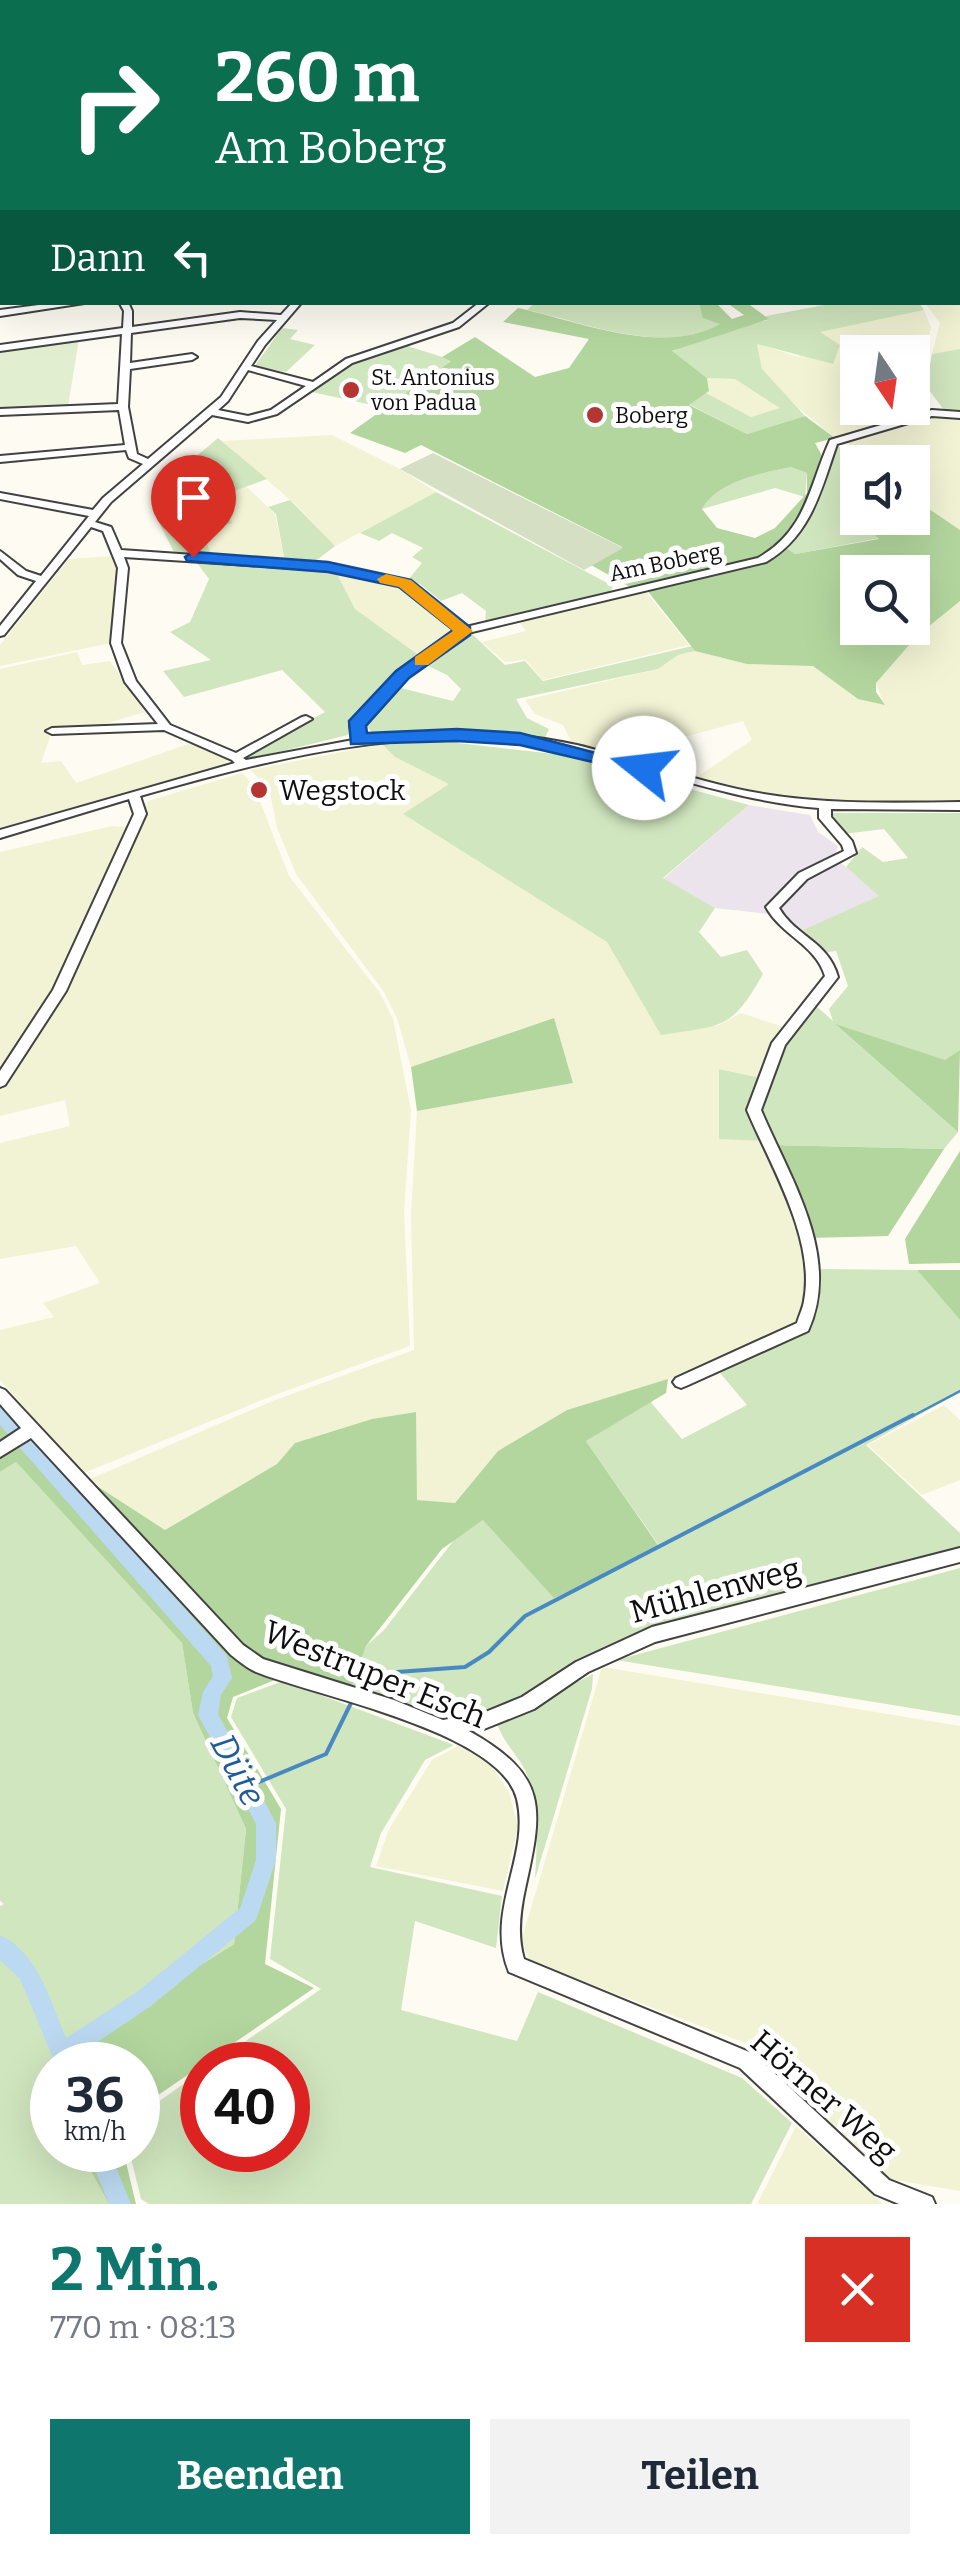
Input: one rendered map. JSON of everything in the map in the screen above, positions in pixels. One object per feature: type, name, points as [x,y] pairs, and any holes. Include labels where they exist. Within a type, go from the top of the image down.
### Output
[{"type":"street","points":[[0,313],[63,305]]},
{"type":"street","points":[[124,305],[127,330],[122,407],[134,458],[146,462]]},
{"type":"street","points":[[238,305],[240,315]]},
{"type":"street","points":[[0,634],[92,518],[146,462],[212,412],[295,305]]},
{"type":"street","points":[[212,412],[244,419],[276,411],[311,384],[372,352],[458,324],[482,305]]},
{"type":"street","points":[[0,348],[240,315],[283,318]]},
{"type":"street","points":[[125,367],[192,357]]},
{"type":"street","points":[[246,367],[311,384]]},
{"type":"street","points":[[0,412],[122,407]]},
{"type":"street","name":"Am Boberg","points":[[358,740],[356,725],[402,674],[464,631],[762,560],[776,552],[808,514],[833,442],[932,413],[960,414]]},
{"type":"street","points":[[0,459],[130,447]]},
{"type":"street","points":[[0,496],[92,518],[107,529],[124,576],[116,643],[140,698],[166,727],[243,761]]},
{"type":"street","points":[[116,554],[328,567],[405,583],[464,631]]},
{"type":"street","points":[[3,561],[43,580]]},
{"type":"street","points":[[243,761],[306,719]]},
{"type":"street","points":[[52,731],[166,727]]},
{"type":"street","points":[[0,834],[134,797],[243,761],[358,740],[457,735],[520,739],[583,751],[746,795],[825,806],[960,806]]},
{"type":"street","points":[[0,1082],[78,954],[140,814],[134,797]]},
{"type":"street","points":[[681,1382],[804,1327],[810,1310],[814,1266],[787,1185],[754,1110],[756,1095],[780,1043],[832,977],[828,962],[776,917],[772,907],[804,876],[850,853],[848,844],[825,818],[825,806]]},
{"type":"street","name":"Westruper Esch","points":[[0,1394],[18,1438],[258,1666],[441,1728],[486,1748],[512,1772],[527,1797],[528,1826],[508,1946],[516,1965]]},
{"type":"street","name":"Mühlenweg","points":[[441,1728],[484,1721],[528,1703],[582,1667],[652,1635],[960,1555]]},
{"type":"street","name":"Hörner Weg","points":[[516,1965],[746,2061],[882,2188],[926,2204]]},
{"type":"shaded area","points":[[749,805],[810,815],[818,832],[838,846],[834,857],[880,896],[798,933],[768,914],[715,908],[663,879]]},
{"type":"green space","points":[[533,305],[700,305],[704,318],[721,324],[699,333],[650,337],[527,310]]},
{"type":"green space","points":[[700,305],[718,305],[732,319],[744,315],[730,305],[750,305],[769,319],[672,351],[707,378],[709,391],[689,405],[747,434],[805,416],[835,438],[815,443],[822,456],[815,495],[780,544],[795,554],[879,539],[875,535],[930,535],[930,510],[960,530],[960,601],[930,625],[930,555],[840,555],[840,645],[909,645],[876,683],[876,692],[885,705],[858,699],[813,666],[747,664],[695,651],[642,584],[630,587],[591,565],[622,547],[421,445],[405,453],[350,433],[451,361],[442,357],[475,337],[535,377],[569,368],[589,339],[503,322],[518,308],[646,337],[697,333],[720,324],[703,318]],"holes":[[[791,467],[807,473],[807,493],[775,528],[755,538],[717,528],[702,509],[729,485]]]},
{"type":"green space","points":[[824,305],[920,305],[924,310],[820,332],[840,345],[833,364],[757,344],[762,369],[805,416],[747,434],[688,404],[706,393],[751,417],[780,408],[735,379],[707,378],[671,352],[713,334],[768,320],[766,316]]},
{"type":"green space","points":[[926,305],[960,305],[960,349],[932,354],[940,323]]},
{"type":"green space","points":[[924,310],[931,327],[929,335],[840,335],[840,425],[882,425],[835,438],[775,389],[762,369],[757,343],[798,357],[818,332]]},
{"type":"green space","points":[[282,328],[298,330],[290,339],[315,345],[286,372],[254,367]]},
{"type":"green space","points":[[79,339],[68,406],[0,410],[0,353]]},
{"type":"green space","points":[[401,344],[452,360],[386,408],[307,391],[352,363]]},
{"type":"green space","points":[[960,349],[960,413],[944,410],[930,391],[932,354]]},
{"type":"green space","points":[[707,378],[735,379],[781,408],[751,417],[706,393]]},
{"type":"green space","points":[[930,417],[960,418],[960,530],[930,510],[930,445],[850,445],[845,441],[902,425],[930,425]]},
{"type":"green space","points":[[332,435],[436,492],[335,546],[296,505],[222,441]]},
{"type":"green space","points":[[218,438],[267,479],[209,500],[233,523],[201,531],[213,557],[175,554],[156,517],[191,477],[181,469]]},
{"type":"green space","points":[[837,445],[840,447],[840,535],[880,538],[795,554],[786,549],[822,493],[832,450]]},
{"type":"green space","points":[[433,453],[623,548],[584,570],[400,469]]},
{"type":"green space","points":[[791,467],[807,473],[805,497],[775,488],[702,509],[729,485]]},
{"type":"green space","points":[[246,486],[275,514],[285,562],[213,557],[201,531],[233,523],[208,500]]},
{"type":"green space","points":[[436,492],[613,586],[611,591],[485,622],[486,611],[462,593],[441,601],[420,584],[408,580],[422,563],[412,557],[423,548],[392,533],[379,541],[360,533]]},
{"type":"green space","points":[[290,500],[335,546],[313,563],[285,562],[276,514],[268,507]]},
{"type":"green space","points":[[113,556],[120,578],[111,643],[0,666],[0,645],[69,559]]},
{"type":"green space","points":[[194,559],[336,572],[355,609],[420,656],[358,710],[348,735],[250,759],[247,754],[325,712],[282,670],[184,697],[163,671],[211,660],[170,632],[190,622],[209,579]]},
{"type":"green space","points":[[336,572],[401,587],[455,628],[454,634],[420,656],[355,609]]},
{"type":"green space","points":[[645,591],[689,645],[543,680],[526,660],[505,662],[482,642],[526,631],[519,621]]},
{"type":"green space","points":[[960,601],[960,802],[860,803],[776,796],[697,777],[752,740],[743,721],[614,756],[571,741],[563,725],[535,714],[525,700],[658,669],[678,655],[695,651],[747,664],[813,666],[858,699],[884,704],[876,683],[909,645],[930,645],[930,625]]},
{"type":"green space","points":[[470,632],[505,665],[525,661],[543,681],[692,646],[695,651],[678,655],[658,669],[516,699],[527,718],[549,729],[545,738],[460,730],[372,732],[365,725],[397,687],[453,701],[461,689],[447,675],[424,664]]},
{"type":"green space","points":[[77,652],[82,665],[110,661],[145,712],[87,729],[53,728],[41,763],[61,761],[76,783],[191,743],[228,758],[227,763],[0,828],[0,669]]},
{"type":"green space","points":[[449,742],[563,755],[749,805],[663,878],[715,908],[699,932],[721,957],[747,950],[763,974],[733,1016],[712,1026],[661,1035],[607,942],[403,814],[449,784],[395,757],[382,744]]},
{"type":"green space","points":[[382,744],[395,757],[450,784],[404,815],[607,942],[661,1034],[719,1025],[741,1013],[786,1028],[761,1078],[720,1069],[720,1139],[762,1141],[810,1264],[805,1317],[689,1373],[567,1410],[498,1451],[455,1503],[417,1500],[415,1412],[372,1419],[295,1443],[277,1464],[165,1530],[121,1505],[90,1479],[275,1400],[414,1350],[411,1214],[417,1111],[573,1083],[553,1018],[411,1067],[397,1018],[384,992],[296,874],[277,828],[269,788],[250,770]]},
{"type":"green space","points":[[242,773],[254,786],[289,876],[380,993],[393,1019],[411,1110],[404,1212],[410,1346],[272,1396],[84,1473],[0,1380],[0,1330],[54,1317],[43,1303],[100,1283],[76,1246],[0,1259],[0,1143],[70,1126],[65,1100],[0,1116],[0,1089],[47,1019],[148,801]]},
{"type":"green space","points":[[829,813],[960,813],[960,1050],[945,1061],[837,1026],[958,1132],[944,1149],[772,1145],[760,1117],[764,1081],[779,1053],[816,1006],[833,1021],[829,1009],[848,986],[836,951],[828,952],[803,930],[879,896],[846,867],[862,847],[883,862],[908,858],[884,829],[843,834]]},
{"type":"green space","points":[[112,826],[127,827],[73,955],[49,1000],[0,1071],[0,852]]},
{"type":"green space","points":[[554,1018],[573,1083],[417,1111],[411,1067]]},
{"type":"green space","points":[[835,1024],[945,1060],[960,1050],[958,1132]]},
{"type":"green space","points":[[719,1069],[761,1078],[751,1106],[762,1141],[719,1139]]},
{"type":"green space","points":[[772,1145],[944,1149],[888,1236],[809,1238]]},
{"type":"green space","points":[[960,1151],[960,1263],[909,1264],[905,1239]]},
{"type":"green space","points":[[818,1269],[917,1270],[960,1320],[960,1392],[866,1445],[960,1533],[960,1552],[652,1635],[528,1703],[441,1728],[349,1695],[366,1646],[384,1630],[454,1540],[483,1520],[660,1547],[586,1441],[649,1400],[682,1439],[747,1405],[720,1373],[808,1330]]},
{"type":"green space","points":[[917,1270],[960,1270],[960,1320]]},
{"type":"green space","points":[[668,1379],[666,1393],[586,1441],[660,1548],[554,1598],[483,1520],[442,1549],[366,1646],[349,1695],[287,1675],[233,1697],[227,1718],[281,1809],[265,1964],[314,1988],[235,2042],[180,2042],[180,2080],[160,2094],[160,2042],[79,2042],[234,1944],[246,1829],[193,1713],[182,1643],[16,1462],[0,1472],[0,1385],[83,1477],[165,1530],[277,1464],[295,1443],[372,1419],[416,1412],[417,1500],[455,1503],[498,1451],[567,1410]]},
{"type":"green space","points":[[944,1405],[960,1420],[960,1480],[922,1495],[868,1445]]},
{"type":"green space","points":[[16,1462],[182,1643],[193,1713],[246,1829],[234,1944],[79,2042],[70,2042],[49,2024],[56,2042],[30,2042],[30,2172],[91,2172],[109,2204],[0,2204],[0,1906],[4,1904],[0,1901],[0,1472]]},
{"type":"green space","points":[[960,1568],[960,1716],[616,1660]]},
{"type":"green space","points":[[602,1667],[960,1726],[960,2191],[889,2179],[753,2046],[530,1961],[521,1942]]},
{"type":"green space","points":[[593,1674],[592,1689],[535,1879],[536,1823],[530,1782],[497,1723]]},
{"type":"green space","points":[[283,1681],[454,1745],[425,1760],[381,1833],[370,1867],[502,1896],[496,1948],[415,1921],[401,2010],[517,2041],[538,1992],[742,2078],[792,2123],[751,2204],[149,2204],[141,2199],[134,2172],[160,2172],[160,2101],[180,2086],[180,2172],[310,2172],[310,2042],[244,2042],[321,1989],[270,1959],[286,1809],[231,1717],[237,1698]]},
{"type":"green space","points":[[458,1746],[484,1755],[509,1792],[518,1827],[503,1891],[376,1866],[389,1829],[432,1760]]},
{"type":"green space","points":[[796,2126],[883,2204],[757,2204]]},
{"type":"green space","points":[[91,2172],[128,2172],[136,2204],[109,2204]]},
{"type":"waterway","points":[[909,1418],[960,1391]]},
{"type":"waterway","name":"Düte","points":[[0,1413],[220,1662],[223,1678],[212,1692],[208,1715],[266,1823],[266,1860],[248,1914],[144,1999],[79,2042]]},
{"type":"waterway","points":[[364,1692],[397,1672],[465,1667],[489,1652],[525,1616],[913,1415]]},
{"type":"waterway","points":[[247,1787],[326,1754],[351,1703]]},
{"type":"waterway","name":"Düte","points":[[0,1945],[27,1972],[57,2042]]},
{"type":"waterway","name":"Düte","points":[[107,2172],[120,2204]]},
{"type":"slow traffic","points":[[386,579],[405,583],[464,631],[422,661]]},
{"type":"place","name":"St. Antonius von Padua","points":[[351,390]]},
{"type":"place","name":"Boberg","points":[[595,415]]},
{"type":"place","name":"Wegstock","points":[[259,790]]},
{"type":"route","points":[[193,557],[328,567],[405,583],[464,631],[402,674],[356,725],[358,740],[457,735],[520,739],[644,768]]}]
